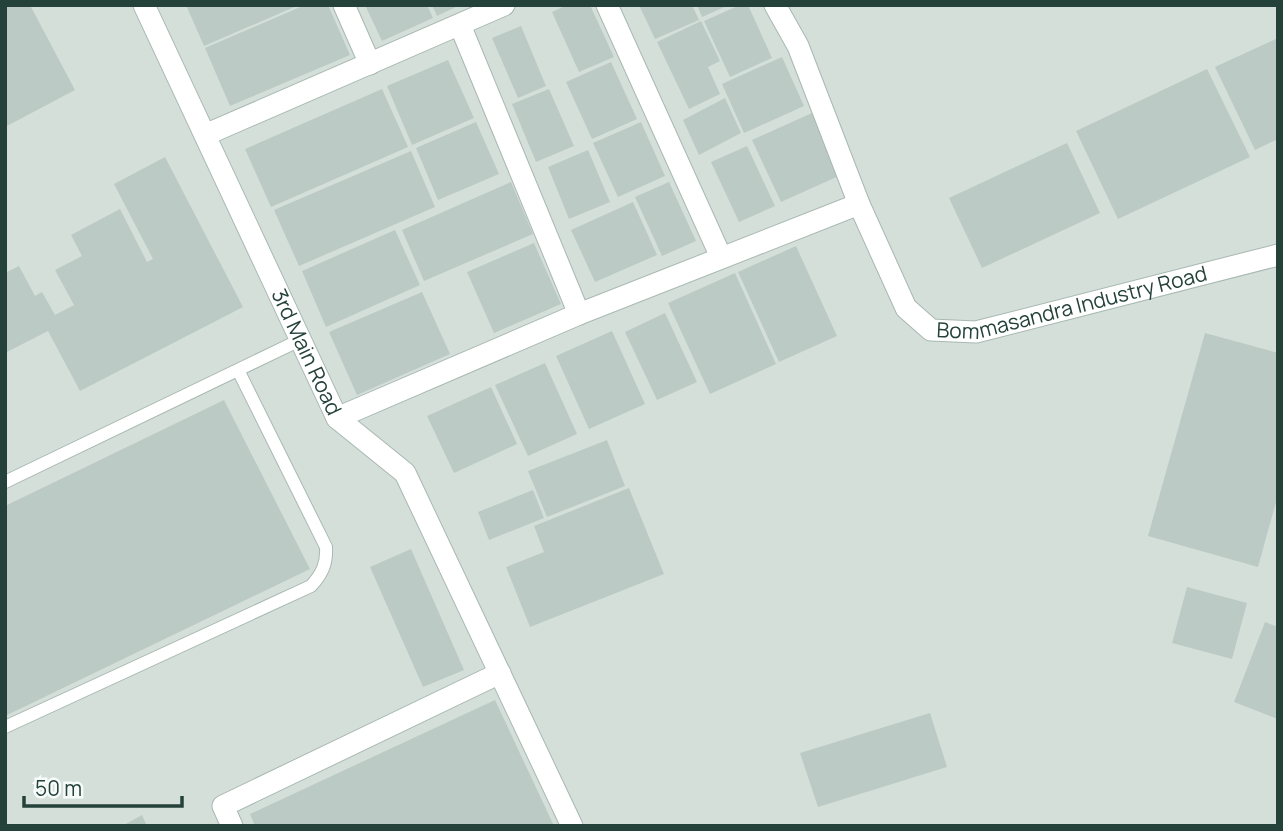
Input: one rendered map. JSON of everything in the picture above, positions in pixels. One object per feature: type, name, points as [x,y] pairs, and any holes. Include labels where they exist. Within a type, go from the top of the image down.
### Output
[{"type":"street","name":"3rd Main Road","points":[[144,5],[337,418],[405,473],[572,826]]},
{"type":"street","points":[[344,5],[370,64]]},
{"type":"street","points":[[205,135],[504,5]]},
{"type":"street","points":[[607,5],[721,257]]},
{"type":"street","name":"Bommasandra Industry Road","points":[[775,5],[798,46],[859,204],[906,308],[931,330],[976,332],[1278,255]]},
{"type":"street","points":[[460,25],[579,314]]},
{"type":"street","points":[[337,418],[579,314],[859,204]]},
{"type":"street","points":[[232,826],[223,806],[500,673]]},
{"type":"lane","points":[[5,482],[300,340]]},
{"type":"lane","points":[[5,727],[311,586],[321,575],[326,561],[326,547],[238,370]]},
{"type":"shaded area","points":[[5,5],[1278,5],[1278,826],[5,826]]},
{"type":"building","points":[[5,5],[30,5],[75,90],[5,127]]},
{"type":"building","points":[[186,5],[299,5],[204,46]]},
{"type":"building","points":[[305,5],[328,5],[350,55],[230,106],[205,48]]},
{"type":"building","points":[[365,5],[427,5],[433,18],[382,41]]},
{"type":"building","points":[[432,5],[460,5],[437,16]]},
{"type":"building","points":[[567,5],[590,5],[614,57],[579,72],[552,12]]},
{"type":"building","points":[[639,5],[692,5],[699,20],[655,39]]},
{"type":"building","points":[[697,5],[729,5],[702,17]]},
{"type":"building","points":[[740,5],[748,5],[772,58],[730,77],[704,21]]},
{"type":"building","points":[[701,21],[720,61],[708,67],[720,94],[689,109],[657,42]]},
{"type":"building","points":[[521,26],[546,86],[518,98],[492,38]]},
{"type":"building","points":[[1278,38],[1278,139],[1255,150],[1215,67]]},
{"type":"building","points":[[782,57],[804,106],[744,133],[722,84]]},
{"type":"building","points":[[448,60],[474,118],[412,145],[387,86]]},
{"type":"building","points":[[611,62],[637,119],[592,139],[566,82]]},
{"type":"building","points":[[1207,69],[1250,157],[1118,219],[1076,131]]},
{"type":"building","points":[[382,89],[408,147],[271,207],[245,149]]},
{"type":"building","points":[[549,89],[574,146],[536,162],[512,104]]},
{"type":"building","points":[[725,98],[741,133],[699,155],[683,120]]},
{"type":"building","points":[[812,113],[841,175],[781,202],[752,140]]},
{"type":"building","points":[[476,122],[499,174],[438,200],[416,148]]},
{"type":"building","points":[[641,122],[665,176],[618,197],[593,143]]},
{"type":"building","points":[[1067,143],[1100,213],[982,268],[949,198]]},
{"type":"building","points":[[747,146],[775,206],[739,222],[711,162]]},
{"type":"building","points":[[588,150],[610,202],[569,219],[548,167]]},
{"type":"building","points":[[411,151],[435,207],[299,266],[274,210]]},
{"type":"building","points":[[165,157],[243,307],[80,391],[48,331],[5,353],[5,273],[19,266],[35,296],[42,292],[55,315],[74,305],[55,270],[82,256],[71,235],[120,209],[147,262],[153,259],[114,184]]},
{"type":"building","points":[[511,182],[533,234],[424,281],[402,230]]},
{"type":"building","points":[[669,182],[696,241],[662,256],[635,197]]},
{"type":"building","points":[[633,202],[657,255],[595,282],[571,230]]},
{"type":"building","points":[[395,230],[420,285],[326,327],[302,271]]},
{"type":"building","points":[[534,243],[561,304],[494,333],[467,272]]},
{"type":"building","points":[[796,246],[837,336],[779,362],[738,272]]},
{"type":"building","points":[[735,273],[776,364],[710,394],[668,303]]},
{"type":"building","points":[[422,292],[450,354],[357,395],[329,332]]},
{"type":"building","points":[[665,313],[697,382],[657,400],[625,332]]},
{"type":"building","points":[[612,331],[645,404],[589,429],[556,356]]},
{"type":"building","points":[[1205,333],[1278,353],[1278,495],[1258,567],[1148,536]]},
{"type":"building","points":[[545,363],[577,434],[528,456],[495,385]]},
{"type":"building","points":[[491,387],[517,444],[454,473],[427,416]]},
{"type":"building","points":[[224,400],[310,569],[5,716],[5,506]]},
{"type":"building","points":[[607,440],[625,486],[547,517],[528,471]]},
{"type":"building","points":[[629,488],[664,574],[530,627],[506,567],[544,552],[534,526]]},
{"type":"building","points":[[533,490],[544,518],[489,540],[478,512]]},
{"type":"building","points":[[411,549],[464,670],[423,687],[370,567]]},
{"type":"building","points":[[1187,587],[1247,603],[1232,659],[1172,643]]},
{"type":"building","points":[[1265,622],[1278,627],[1278,719],[1234,702]]},
{"type":"building","points":[[495,700],[554,826],[255,826],[250,814]]},
{"type":"building","points":[[930,713],[947,767],[818,807],[800,753]]},
{"type":"building","points":[[142,815],[147,826],[122,826]]}]
